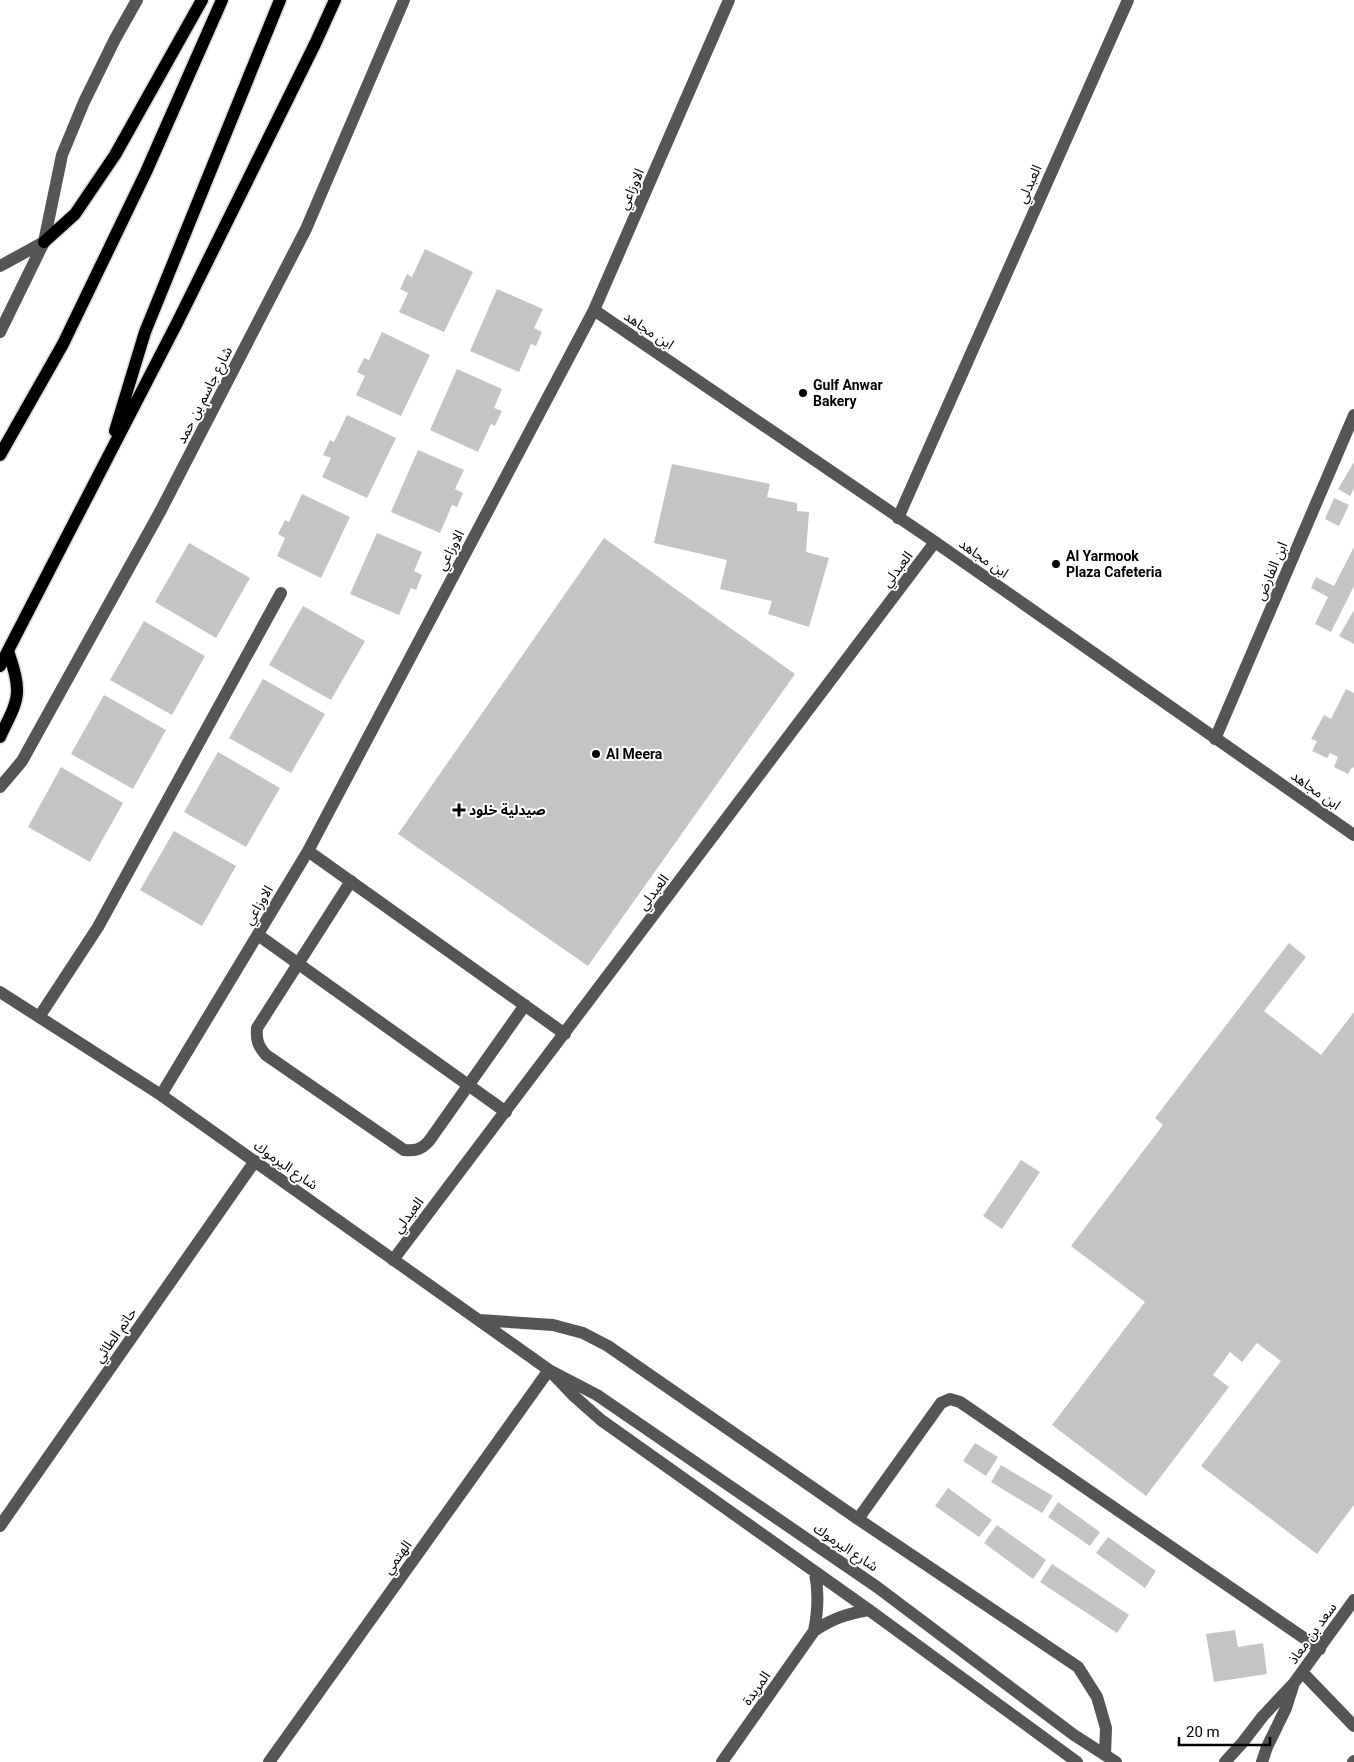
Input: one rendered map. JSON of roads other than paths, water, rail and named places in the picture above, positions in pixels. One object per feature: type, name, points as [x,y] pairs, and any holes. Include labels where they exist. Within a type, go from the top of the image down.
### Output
[{"type":"main road","points":[[44,242],[75,214],[114,155],[202,0]]},
{"type":"main road","points":[[0,455],[71,326],[146,172],[222,0]]},
{"type":"main road","points":[[106,462],[145,332],[280,0]]},
{"type":"main road","points":[[0,666],[177,323],[311,53],[335,0]]},
{"type":"main road","points":[[0,737],[14,706],[18,690],[15,672],[8,651]]},
{"type":"street","points":[[0,332],[44,242],[62,155],[114,39],[137,0]]},
{"type":"street","name":"شارع جاسم بن حمد","points":[[0,787],[22,761],[161,510],[306,229],[404,0]]},
{"type":"street","name":"الاوزاعي","points":[[161,1095],[308,851],[594,310],[729,0]]},
{"type":"street","name":"العبدلي","points":[[898,518],[1128,0]]},
{"type":"street","points":[[0,266],[44,242]]},
{"type":"street","name":"ابن مجاهد","points":[[594,310],[935,542],[1354,835]]},
{"type":"street","name":"ابن الفارض","points":[[1215,739],[1354,415]]},
{"type":"street","name":"العبدلي","points":[[393,1260],[935,542]]},
{"type":"street","points":[[39,1017],[98,926],[281,593]]},
{"type":"street","points":[[308,851],[565,1034]]},
{"type":"street","points":[[351,881],[257,1028],[256,1038],[259,1048],[266,1056],[404,1150],[413,1151],[422,1148],[525,1005]]},
{"type":"street","points":[[258,935],[506,1112]]},
{"type":"street","name":"شارع اليرموك","points":[[0,992],[161,1095],[549,1370],[597,1394],[870,1582],[1074,1735],[1111,1759]]},
{"type":"street","name":"حاتم الطائي","points":[[0,1526],[254,1161]]},
{"type":"street","points":[[478,1320],[554,1325],[583,1333],[608,1346],[858,1519],[1078,1667],[1097,1697],[1106,1728],[1111,1759]]},
{"type":"street","name":"شارع اليرموك","points":[[549,1370],[601,1420],[869,1610],[1077,1762]]},
{"type":"street","name":"الهتمي","points":[[269,1762],[549,1370]]},
{"type":"street","points":[[858,1519],[941,1402],[950,1399],[960,1402],[1320,1649]]},
{"type":"street","name":"المريدة","points":[[722,1762],[814,1631],[818,1614],[815,1573]]},
{"type":"street","name":"سعد بن معاذ","points":[[1225,1762],[1263,1716],[1294,1683],[1354,1600]]},
{"type":"street","name":"المريدة","points":[[814,1631],[831,1620],[850,1613],[869,1610]]},
{"type":"street","points":[[1302,1672],[1354,1726]]},
{"type":"street","name":"سعد بن معاذ","points":[[1262,1762],[1267,1747],[1286,1708],[1294,1683]]},
{"type":"place","name":"Gulf Anwar Bakery","points":[[803,393]]},
{"type":"place","name":"Al Yarmook Plaza Cafeteria","points":[[1056,564]]},
{"type":"place","name":"Al Meera","points":[[596,754]]},
{"type":"place","name":"صيدلية خلود","points":[[459,810]]}]
